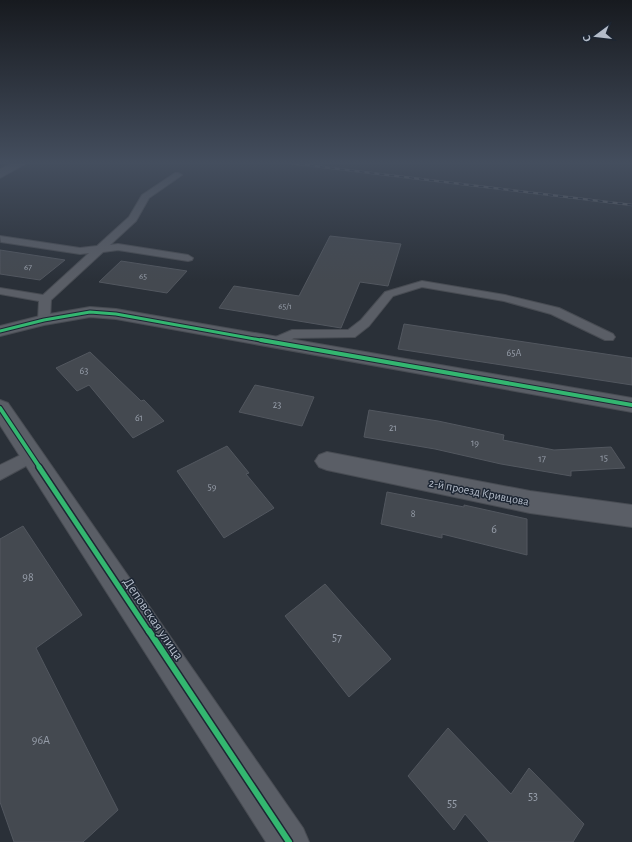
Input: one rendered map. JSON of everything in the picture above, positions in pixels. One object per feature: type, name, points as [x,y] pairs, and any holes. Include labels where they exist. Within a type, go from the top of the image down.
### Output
[{"type":"street","points":[[0,331],[44,320],[90,312],[116,314],[632,405]]},
{"type":"street","name":"Деповская улица","points":[[0,408],[289,842]]},
{"type":"street","name":"2-й проезд Кривцова","points":[[327,461],[530,502],[632,516]]},
{"type":"lane","points":[[44,320],[45,299],[133,219],[142,202]]},
{"type":"lane","points":[[0,240],[80,251],[118,247],[188,258]]},
{"type":"lane","points":[[276,342],[292,334],[351,334],[365,322],[389,294],[422,284],[505,298],[555,311],[609,336]]},
{"type":"lane","points":[[0,292],[45,299]]},
{"type":"lane","points":[[0,473],[31,456]]},
{"type":"building","points":[[330,236],[401,244],[388,286],[360,282],[341,328],[219,308],[234,286],[299,296]]},
{"type":"building","points":[[0,250],[65,260],[40,280],[0,274]]},
{"type":"building","points":[[121,261],[187,271],[167,293],[99,282]]},
{"type":"building","points":[[404,324],[632,358],[632,385],[398,349]]},
{"type":"building","points":[[90,352],[141,401],[144,400],[164,421],[133,438],[89,385],[77,391],[56,368]]},
{"type":"building","points":[[255,385],[314,397],[302,426],[239,412]]},
{"type":"building","points":[[369,410],[438,421],[504,435],[503,440],[554,450],[611,447],[625,468],[571,471],[571,476],[501,464],[435,449],[364,437]]},
{"type":"building","points":[[227,446],[249,473],[246,474],[274,508],[224,538],[177,471]]},
{"type":"building","points":[[387,492],[464,507],[464,505],[527,519],[527,555],[442,534],[442,538],[381,524]]},
{"type":"building","points":[[23,526],[82,615],[36,648],[118,810],[83,842],[14,842],[0,802],[0,539]]},
{"type":"building","points":[[325,584],[391,659],[349,697],[285,616]]},
{"type":"building","points":[[448,728],[511,794],[529,768],[584,824],[573,842],[489,842],[465,814],[454,830],[408,776]]},
{"type":"railway","points":[[610,202],[632,205]]},
{"type":"cycle path","points":[[0,331],[44,320],[90,312],[116,314],[632,405]]},
{"type":"cycle path","points":[[0,408],[289,842]]}]
